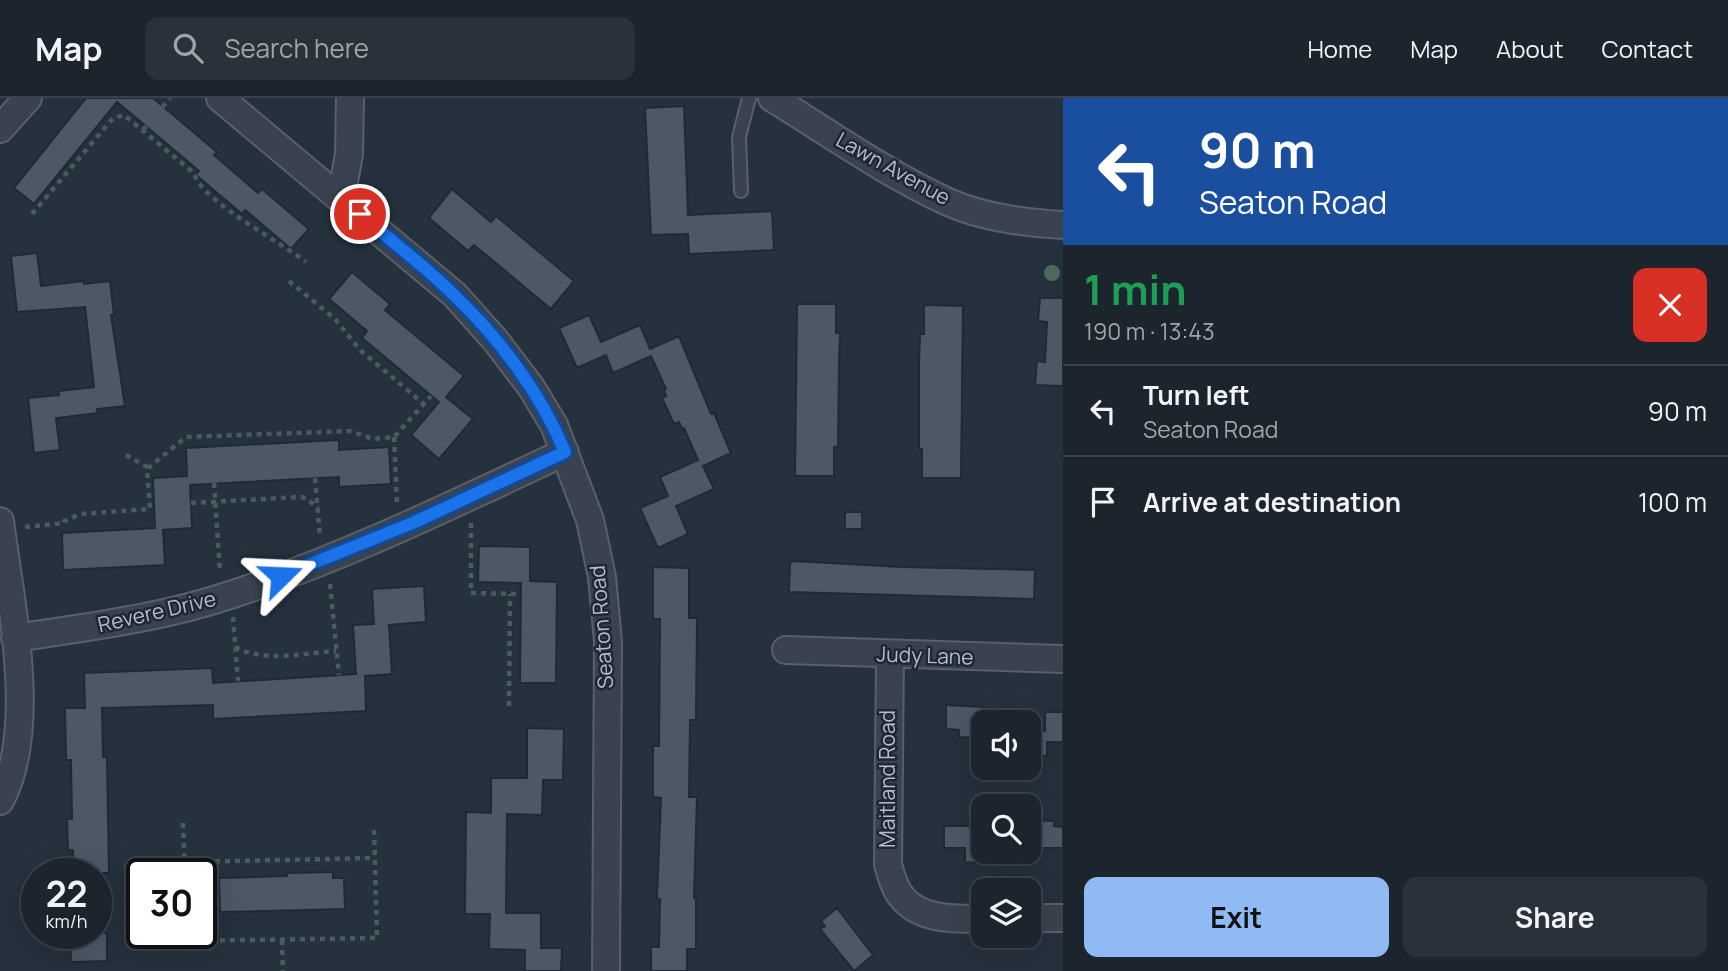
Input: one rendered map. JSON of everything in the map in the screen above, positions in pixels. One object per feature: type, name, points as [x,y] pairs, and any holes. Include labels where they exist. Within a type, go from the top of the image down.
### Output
[{"type":"street","points":[[0,129],[28,98]]},
{"type":"street","name":"Seaton Road","points":[[220,98],[455,295],[496,341],[531,387],[554,425],[590,520],[602,577],[608,642],[606,971]]},
{"type":"street","points":[[341,198],[349,154],[350,98]]},
{"type":"street","name":"Lawn Avenue","points":[[772,98],[798,106],[949,202],[1023,223],[1063,225]]},
{"type":"street","name":"Revere Drive","points":[[15,638],[160,614],[232,594],[330,558],[403,527],[565,452]]},
{"type":"street","points":[[0,801],[15,761],[20,726],[13,524]]},
{"type":"street","name":"Judy Lane","points":[[786,650],[1063,659]]},
{"type":"street","name":"Maitland Road","points":[[890,655],[888,865],[900,895],[911,905],[925,913],[954,919],[971,919]]},
{"type":"street","points":[[1041,918],[1063,918]]},
{"type":"lane","points":[[741,191],[739,137],[749,98]]},
{"type":"path","points":[[143,130],[170,98]]},
{"type":"path","points":[[32,214],[113,118],[124,115],[194,173],[196,182],[229,209],[306,262]]},
{"type":"path","points":[[289,281],[335,319],[360,350],[424,404]]},
{"type":"path","points":[[149,468],[186,438],[350,431],[373,439],[394,436],[431,396]]},
{"type":"path","points":[[394,436],[397,504]]},
{"type":"path","points":[[127,455],[149,468]]},
{"type":"path","points":[[13,524],[64,523],[81,514],[150,509],[149,468]]},
{"type":"path","points":[[315,478],[320,536]]},
{"type":"path","points":[[214,483],[220,572]]},
{"type":"path","points":[[191,503],[301,497],[318,508]]},
{"type":"path","points":[[471,523],[471,593],[521,594]]},
{"type":"path","points":[[330,583],[339,675]]},
{"type":"path","points":[[509,706],[510,594]]},
{"type":"path","points":[[233,616],[238,681]]},
{"type":"path","points":[[235,647],[247,654],[260,656],[337,651]]},
{"type":"path","points":[[183,823],[185,858]]},
{"type":"path","points":[[217,941],[377,938],[374,827]]},
{"type":"path","points":[[217,861],[375,858]]},
{"type":"path","points":[[282,940],[283,971]]},
{"type":"building","points":[[86,98],[153,98],[217,152],[214,155],[258,193],[262,189],[309,229],[291,249],[245,210],[242,214],[196,175],[199,171],[117,102],[34,204],[14,188]]},
{"type":"building","points":[[684,106],[688,215],[772,211],[774,250],[689,254],[688,234],[651,235],[645,108]]},
{"type":"building","points":[[452,189],[491,222],[496,216],[574,281],[551,309],[474,245],[468,251],[429,218]]},
{"type":"building","points":[[37,253],[41,286],[110,281],[114,315],[111,315],[125,406],[97,409],[98,413],[56,418],[60,450],[34,453],[28,398],[59,395],[58,391],[94,387],[85,307],[17,312],[11,256]]},
{"type":"building","points":[[352,272],[390,304],[385,310],[464,376],[446,397],[473,419],[439,459],[411,435],[439,402],[362,338],[367,331],[329,299]]},
{"type":"building","points":[[1040,298],[1063,298],[1063,386],[1035,385],[1037,361],[1045,362],[1047,322],[1038,321]]},
{"type":"building","points":[[797,304],[836,304],[836,333],[840,333],[838,447],[834,447],[834,476],[795,476]]},
{"type":"building","points":[[924,305],[963,306],[961,478],[922,478],[922,449],[919,449],[919,363],[920,334],[924,334]]},
{"type":"building","points":[[589,315],[601,342],[640,325],[650,349],[679,336],[711,414],[714,413],[731,453],[703,466],[714,489],[676,506],[688,534],[658,548],[640,508],[668,496],[660,477],[698,460],[684,428],[682,429],[679,422],[674,424],[662,398],[666,396],[666,389],[651,356],[613,373],[606,355],[577,368],[559,328]]},
{"type":"building","points":[[339,440],[339,450],[389,447],[391,484],[339,487],[339,477],[190,485],[192,528],[163,530],[165,565],[63,570],[62,533],[155,528],[153,478],[187,476],[186,448]]},
{"type":"building","points":[[845,512],[862,512],[862,529],[845,529]]},
{"type":"building","points":[[479,546],[530,547],[530,581],[557,582],[556,683],[520,683],[521,583],[478,582]]},
{"type":"building","points":[[794,561],[1035,570],[1034,599],[789,592],[790,563]]},
{"type":"building","points":[[653,567],[689,568],[689,618],[697,618],[696,720],[690,720],[689,797],[697,797],[694,898],[696,949],[687,949],[687,971],[651,971],[651,947],[659,947],[660,899],[657,899],[661,798],[653,797],[653,746],[659,746],[660,619],[653,619]]},
{"type":"building","points":[[424,586],[426,622],[389,625],[392,674],[365,676],[366,711],[213,719],[213,705],[102,708],[103,757],[107,757],[109,858],[73,858],[73,850],[68,850],[67,819],[72,819],[71,760],[66,760],[65,708],[85,708],[84,673],[212,668],[213,683],[356,674],[353,625],[374,624],[372,589]]},
{"type":"building","points":[[946,705],[984,707],[984,710],[971,710],[971,737],[959,737],[959,730],[946,729]]},
{"type":"building","points":[[1045,712],[1063,712],[1063,742],[1047,742],[1047,756],[1041,756],[1041,731],[1045,731]]},
{"type":"building","points":[[527,728],[564,729],[563,780],[543,780],[542,815],[507,814],[506,913],[541,913],[541,948],[562,948],[561,971],[525,971],[525,950],[489,949],[490,914],[465,914],[466,812],[491,813],[491,778],[527,778]]},
{"type":"building","points":[[1041,820],[1054,821],[1054,826],[1063,827],[1063,848],[1041,848]]},
{"type":"building","points":[[944,826],[971,826],[971,862],[965,862],[965,848],[944,848]]},
{"type":"building","points":[[333,872],[333,878],[344,878],[345,909],[220,912],[219,878]]},
{"type":"building","points":[[837,908],[873,955],[854,971],[820,929],[825,926],[821,921]]},
{"type":"building","points":[[71,949],[107,949],[107,961],[71,962]]},
{"type":"route","points":[[281,576],[415,522],[565,452],[554,425],[531,387],[496,341],[455,295],[360,214]]}]
